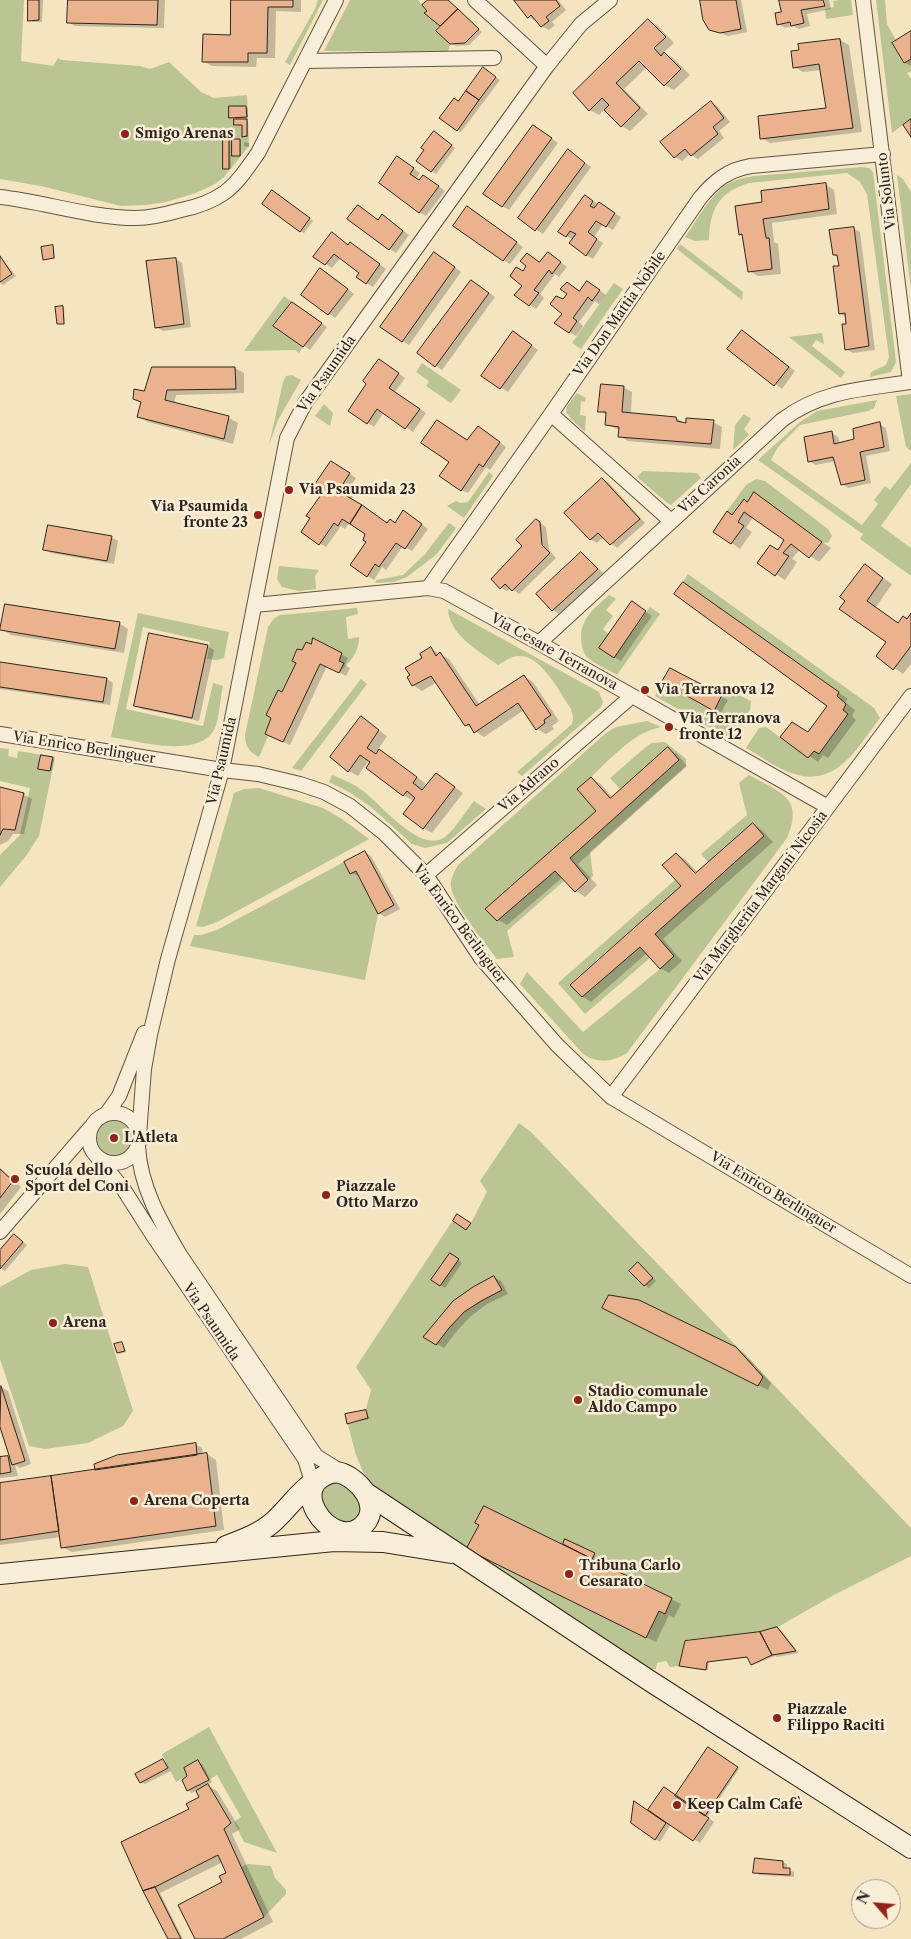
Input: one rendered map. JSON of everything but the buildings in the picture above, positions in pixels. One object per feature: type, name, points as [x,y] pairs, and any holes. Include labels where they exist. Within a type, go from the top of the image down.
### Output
[{"type":"main road","points":[[203,1554],[246,1538],[271,1524],[314,1484],[336,1472],[344,1473],[351,1477],[366,1493],[443,1542],[458,1554],[650,1681],[911,1848]]},
{"type":"main road","points":[[314,1484],[311,1499],[313,1507],[327,1523],[346,1536]]},
{"type":"main road","points":[[346,1536],[363,1525],[370,1514],[370,1503],[366,1493]]},
{"type":"main road","points":[[0,1574],[203,1554],[346,1536],[458,1554]]},
{"type":"street","points":[[0,197],[115,217],[138,218],[164,215],[207,202],[224,193],[242,176],[258,153],[336,0]]},
{"type":"street","points":[[475,0],[547,66]]},
{"type":"street","name":"Via Psaumida","points":[[344,1473],[316,1456],[180,1255],[162,1224],[140,1169],[138,1140],[144,1069],[158,997],[222,770],[287,438],[305,402],[547,66],[580,24],[610,0]]},
{"type":"street","name":"Via Solunto","points":[[863,0],[910,382]]},
{"type":"street","points":[[305,61],[494,58]]},
{"type":"street","name":"Via Don Mattia Nobile","points":[[428,588],[712,183],[736,169],[751,166],[883,154]]},
{"type":"street","name":"Via Caronia","points":[[539,643],[782,420],[797,409],[817,399],[833,394],[910,382]]},
{"type":"street","points":[[551,414],[671,521]]},
{"type":"street","name":"Via Cesare Terranova","points":[[255,605],[428,588],[444,592],[539,643],[828,807]]},
{"type":"street","name":"Via Adrano","points":[[426,875],[632,696]]},
{"type":"street","name":"Via Margherita Margani Nicosia","points":[[612,1097],[911,696]]},
{"type":"street","name":"Via Enrico Berlinguer","points":[[0,734],[222,770],[258,774],[324,792],[350,806],[384,833],[426,875],[480,958],[557,1045],[612,1097],[911,1276]]},
{"type":"street","points":[[0,1232],[90,1128],[100,1117],[107,1113],[118,1096],[158,997]]},
{"type":"street","points":[[90,1128],[89,1144],[98,1158],[110,1163],[124,1161],[135,1152],[138,1140],[137,1128],[128,1116],[121,1113],[107,1113]]},
{"type":"street","name":"Via Psaumida","points":[[98,1158],[124,1190],[157,1242],[305,1459],[314,1484]]},
{"type":"green space","name":"Smigo Arenas","points":[[0,0],[24,0],[21,61],[53,66],[58,58],[61,60],[140,66],[150,69],[169,62],[201,92],[214,98],[247,95],[249,146],[224,177],[215,184],[196,193],[166,202],[146,205],[121,206],[41,186],[0,179]]},
{"type":"green space","points":[[318,0],[323,0],[290,65],[285,62],[315,9]]},
{"type":"green space","points":[[350,0],[418,0],[427,11],[425,13],[440,26],[436,31],[450,44],[448,52],[324,51]]},
{"type":"green space","points":[[851,0],[853,15],[826,19],[825,9],[834,7],[833,1]]},
{"type":"green space","points":[[876,0],[885,0],[887,24],[896,40],[892,43],[903,63],[911,59],[911,71],[907,73],[911,79],[911,119],[892,133]]},
{"type":"green space","points":[[869,168],[873,172],[896,362],[891,372],[870,377],[871,372],[886,365],[889,357],[867,194],[860,182],[847,173],[749,183],[730,191],[718,203],[711,219],[709,240],[695,241],[685,237],[713,197],[731,182],[754,176]]},
{"type":"green space","points":[[897,175],[903,179],[911,192],[911,290]]},
{"type":"green space","points":[[680,244],[743,292],[742,300],[677,249]]},
{"type":"green space","points":[[614,283],[623,289],[581,349],[572,343]]},
{"type":"green space","points":[[284,296],[292,302],[273,326],[303,347],[299,353],[295,350],[244,351]]},
{"type":"green space","points":[[822,333],[824,344],[816,340],[812,346],[845,372],[841,378],[789,337]]},
{"type":"green space","points":[[422,363],[461,390],[451,403],[426,386],[429,381],[416,372]]},
{"type":"green space","points":[[292,375],[301,380],[278,420],[269,445],[283,382],[286,376]]},
{"type":"green space","points":[[577,393],[586,398],[585,402],[581,401],[580,415],[586,416],[585,432],[566,412],[567,406]]},
{"type":"green space","points":[[911,394],[911,451],[906,447],[896,396]]},
{"type":"green space","points":[[877,400],[874,408],[868,411],[800,425],[778,447],[771,460],[862,525],[878,504],[874,500],[885,486],[890,490],[911,463],[911,484],[881,526],[911,548],[911,576],[860,539],[863,534],[758,460],[800,422],[817,411]]},
{"type":"green space","points":[[324,404],[333,413],[330,426],[315,416]]},
{"type":"green space","points":[[744,414],[751,419],[744,429],[749,435],[733,450],[735,425]]},
{"type":"green space","points":[[643,471],[697,473],[701,478],[671,505],[637,477]]},
{"type":"green space","points":[[489,472],[493,476],[464,518],[447,506],[456,501],[460,503],[468,502]]},
{"type":"green space","points":[[756,479],[765,481],[828,529],[832,536],[828,543],[822,542],[754,493],[747,502],[744,499],[732,515],[727,511],[746,485]]},
{"type":"green space","points":[[449,523],[456,528],[437,554],[407,577],[394,582],[375,583],[376,580],[403,575],[425,554]]},
{"type":"green space","points":[[279,566],[319,570],[315,576],[316,589],[299,591],[282,587],[277,579]]},
{"type":"green space","points":[[688,574],[874,708],[880,718],[862,743],[842,765],[830,772],[817,776],[803,776],[781,769],[746,748],[759,728],[766,727],[808,758],[814,751],[819,754],[848,714],[843,710],[846,704],[837,696],[839,692],[683,582]]},
{"type":"green space","points":[[609,595],[616,599],[606,610],[613,616],[603,629],[609,634],[614,658],[650,607],[660,614],[617,675],[587,657],[583,651],[581,639],[581,632],[586,619]]},
{"type":"green space","points":[[357,608],[358,614],[346,617],[348,639],[359,637],[356,653],[339,673],[344,663],[339,661],[342,653],[314,638],[311,644],[306,642],[302,650],[297,649],[292,661],[296,663],[282,692],[278,690],[266,715],[271,718],[265,734],[268,736],[259,757],[250,751],[245,735],[268,627],[275,618],[281,615]]},
{"type":"green space","points":[[448,609],[599,692],[603,702],[601,707],[522,776],[517,772],[572,724],[571,709],[550,676],[536,662],[517,656],[498,665],[474,648],[459,634],[450,618]]},
{"type":"green space","points":[[138,613],[229,632],[224,658],[217,660],[207,659],[210,642],[143,627],[126,709],[203,726],[213,683],[223,686],[216,725],[209,736],[198,743],[185,746],[169,746],[111,737]]},
{"type":"green space","points":[[361,679],[367,684],[301,771],[292,768]]},
{"type":"green space","points":[[662,682],[714,711],[727,689],[751,701],[750,710],[733,741],[655,696]]},
{"type":"green space","points":[[647,721],[661,727],[638,736],[627,744],[578,789],[596,811],[486,909],[497,921],[555,871],[564,881],[507,931],[514,957],[497,959],[471,924],[453,895],[451,881],[458,865],[606,733],[616,727]]},
{"type":"green space","points":[[665,742],[686,759],[686,766],[590,852],[593,876],[588,880],[570,858],[679,760],[668,748],[620,789],[610,778],[647,746],[652,743]]},
{"type":"green space","points":[[0,748],[9,749],[8,756],[17,758],[18,751],[55,757],[39,836],[26,856],[0,887],[0,855],[20,835],[30,788],[0,781]]},
{"type":"green space","points":[[332,775],[360,788],[402,826],[413,834],[425,839],[435,841],[449,834],[474,801],[486,809],[447,843],[425,848],[412,844],[371,807],[349,792],[329,782]]},
{"type":"green space","points":[[749,775],[779,792],[791,805],[793,813],[792,824],[787,838],[627,1053],[605,1061],[583,1054],[520,984],[527,972],[583,1032],[660,969],[673,955],[655,934],[764,836],[752,823],[708,862],[701,854],[747,815],[739,783]]},
{"type":"green space","points":[[259,788],[323,808],[369,839],[217,922],[203,927],[196,926],[234,793],[244,789]]},
{"type":"green space","points":[[344,862],[350,874],[356,871],[378,914],[365,980],[190,946],[194,935],[217,930]]},
{"type":"green space","points":[[675,880],[681,886],[570,984],[582,997],[640,947],[650,958],[585,1014],[558,983]]},
{"type":"green space","points":[[114,1121],[126,1126],[131,1138],[126,1150],[114,1155],[102,1150],[97,1138],[102,1126]]},
{"type":"green space","name":"Stadio comunale Aldo Campo","points":[[519,1123],[531,1132],[911,1528],[911,1556],[832,1596],[778,1627],[796,1651],[772,1655],[760,1632],[685,1640],[679,1666],[670,1667],[666,1661],[657,1663],[656,1669],[650,1670],[379,1493],[364,1474],[356,1455],[345,1414],[366,1409],[371,1390],[356,1367],[457,1214],[471,1223],[487,1192],[480,1181]]},
{"type":"green space","name":"Arena","points":[[65,1264],[88,1267],[133,1411],[123,1426],[88,1443],[45,1449],[29,1446],[0,1359],[0,1287],[31,1270]]},
{"type":"green space","points":[[327,1482],[341,1482],[358,1497],[363,1512],[350,1525],[332,1518],[320,1503],[321,1489]]},
{"type":"green space","points":[[209,1727],[277,1853],[244,1842],[234,1822],[241,1817],[217,1775],[209,1780],[198,1760],[184,1768],[187,1776],[176,1782],[162,1754]]},
{"type":"green space","points":[[248,1864],[271,1866],[275,1878],[286,1890],[286,1894],[264,1917],[241,1867]]},
{"type":"place","name":"Smigo Arenas","points":[[125,134]]},
{"type":"place","name":"Via Psaumida 23","points":[[289,490]]},
{"type":"place","name":"Via Psaumida fronte 23","points":[[258,515]]},
{"type":"place","name":"Via Terranova 12","points":[[645,690]]},
{"type":"place","name":"Via Terranova fronte 12","points":[[669,727]]},
{"type":"place","name":"L'Atleta","points":[[114,1138]]},
{"type":"place","name":"Scuola dello Sport del Coni","points":[[15,1179]]},
{"type":"place","name":"Piazzale Otto Marzo","points":[[326,1195]]},
{"type":"place","name":"Arena","points":[[53,1323]]},
{"type":"place","name":"Stadio comunale Aldo Campo","points":[[578,1400]]},
{"type":"place","name":"Arena Coperta","points":[[134,1501]]},
{"type":"place","name":"Tribuna Carlo Cesarato","points":[[569,1574]]},
{"type":"place","name":"Piazzale Filippo Raciti","points":[[777,1718]]},
{"type":"place","name":"Keep Calm Cafè","points":[[677,1805]]}]
